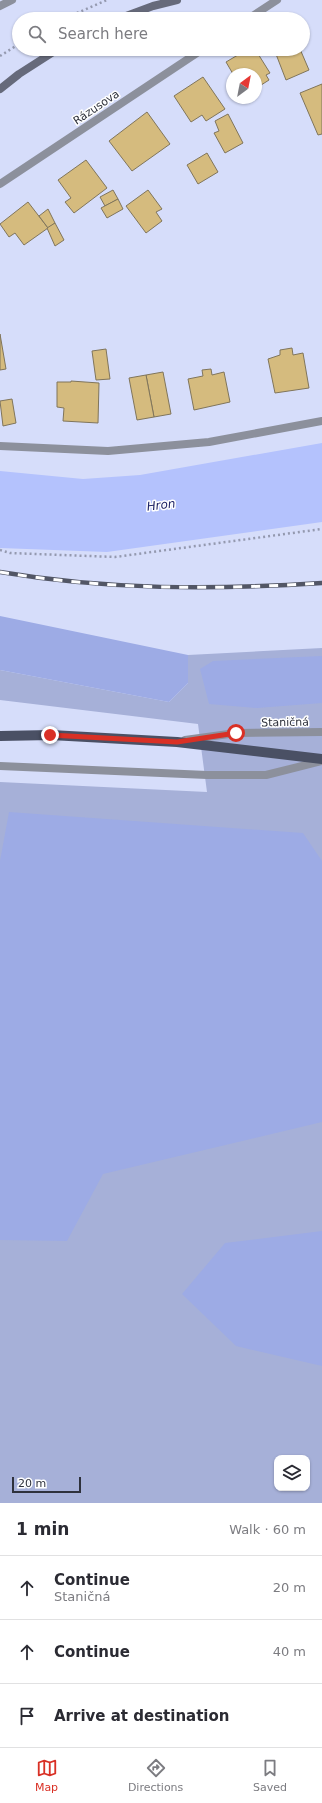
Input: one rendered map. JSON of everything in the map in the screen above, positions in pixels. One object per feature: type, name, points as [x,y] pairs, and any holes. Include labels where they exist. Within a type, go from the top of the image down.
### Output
[{"type":"main road","points":[[137,12],[177,0]]},
{"type":"main road","points":[[0,89],[19,74],[47,56]]},
{"type":"main road","points":[[0,736],[50,735],[177,742],[322,760]]},
{"type":"street","points":[[0,6],[12,0]]},
{"type":"street","points":[[259,12],[277,0]]},
{"type":"street","name":"Rázusova","points":[[0,184],[192,56]]},
{"type":"street","points":[[0,446],[108,451],[209,442],[322,421]]},
{"type":"street","name":"Staničná","points":[[177,742],[236,733],[322,732]]},
{"type":"street","points":[[0,766],[207,775],[266,775],[322,760]]},
{"type":"path","points":[[79,12],[107,0]]},
{"type":"path","points":[[0,56],[12,48]]},
{"type":"path","points":[[0,550],[10,553],[115,557],[322,529]]},
{"type":"shaded area","points":[[0,616],[188,655],[188,683],[169,702],[0,670]]},
{"type":"shaded area","points":[[322,648],[322,1503],[0,1503],[0,782],[207,792],[198,724],[0,700],[0,670],[169,702],[188,683],[188,655]]},
{"type":"shaded area","points":[[322,656],[322,703],[257,708],[209,704],[200,669],[213,661]]},
{"type":"shaded area","points":[[9,812],[303,833],[322,861],[322,1122],[103,1174],[67,1241],[0,1240],[0,861]]},
{"type":"shaded area","points":[[322,1231],[322,1366],[236,1346],[182,1294],[225,1243]]},
{"type":"water","name":"Hron","points":[[322,443],[322,522],[107,552],[0,548],[0,471],[83,479],[140,475]]},
{"type":"building","points":[[236,56],[259,56],[270,73],[266,75],[269,80],[262,84],[262,68],[230,68],[226,62]]},
{"type":"building","points":[[277,56],[303,56],[309,70],[286,80]]},
{"type":"building","points":[[203,77],[225,109],[206,121],[202,115],[191,122],[174,96]]},
{"type":"building","points":[[322,84],[322,134],[318,135],[300,93]]},
{"type":"building","points":[[147,112],[170,144],[132,171],[109,141]]},
{"type":"building","points":[[228,114],[243,143],[225,153],[214,133],[219,131],[215,121]]},
{"type":"building","points":[[207,153],[218,172],[198,184],[187,165]]},
{"type":"building","points":[[86,160],[107,188],[74,213],[65,202],[71,198],[58,180]]},
{"type":"building","points":[[113,190],[118,199],[105,206],[100,197]]},
{"type":"building","points":[[148,190],[162,209],[156,212],[162,221],[146,233],[126,206]]},
{"type":"building","points":[[118,199],[123,209],[107,218],[101,208]]},
{"type":"building","points":[[28,202],[48,228],[24,245],[15,233],[9,237],[0,224]]},
{"type":"building","points":[[48,209],[55,223],[48,228],[39,216]]},
{"type":"building","points":[[55,223],[64,240],[55,246],[47,228]]},
{"type":"building","points":[[0,334],[6,369],[0,370]]},
{"type":"building","points":[[292,348],[293,355],[303,353],[309,388],[275,393],[268,359],[280,355],[280,350]]},
{"type":"building","points":[[106,349],[110,379],[96,380],[92,351]]},
{"type":"building","points":[[211,369],[212,375],[224,372],[230,402],[194,410],[188,379],[203,376],[202,370]]},
{"type":"building","points":[[163,372],[171,414],[154,417],[146,375]]},
{"type":"building","points":[[146,375],[154,417],[137,420],[129,378]]},
{"type":"building","points":[[71,381],[99,383],[98,423],[63,421],[64,408],[57,407],[57,382]]},
{"type":"building","points":[[12,399],[16,423],[3,426],[0,401]]},
{"type":"railway","points":[[0,572],[80,582],[161,587],[241,587],[322,583]]},
{"type":"route","points":[[50,735],[177,742],[236,733]]}]
